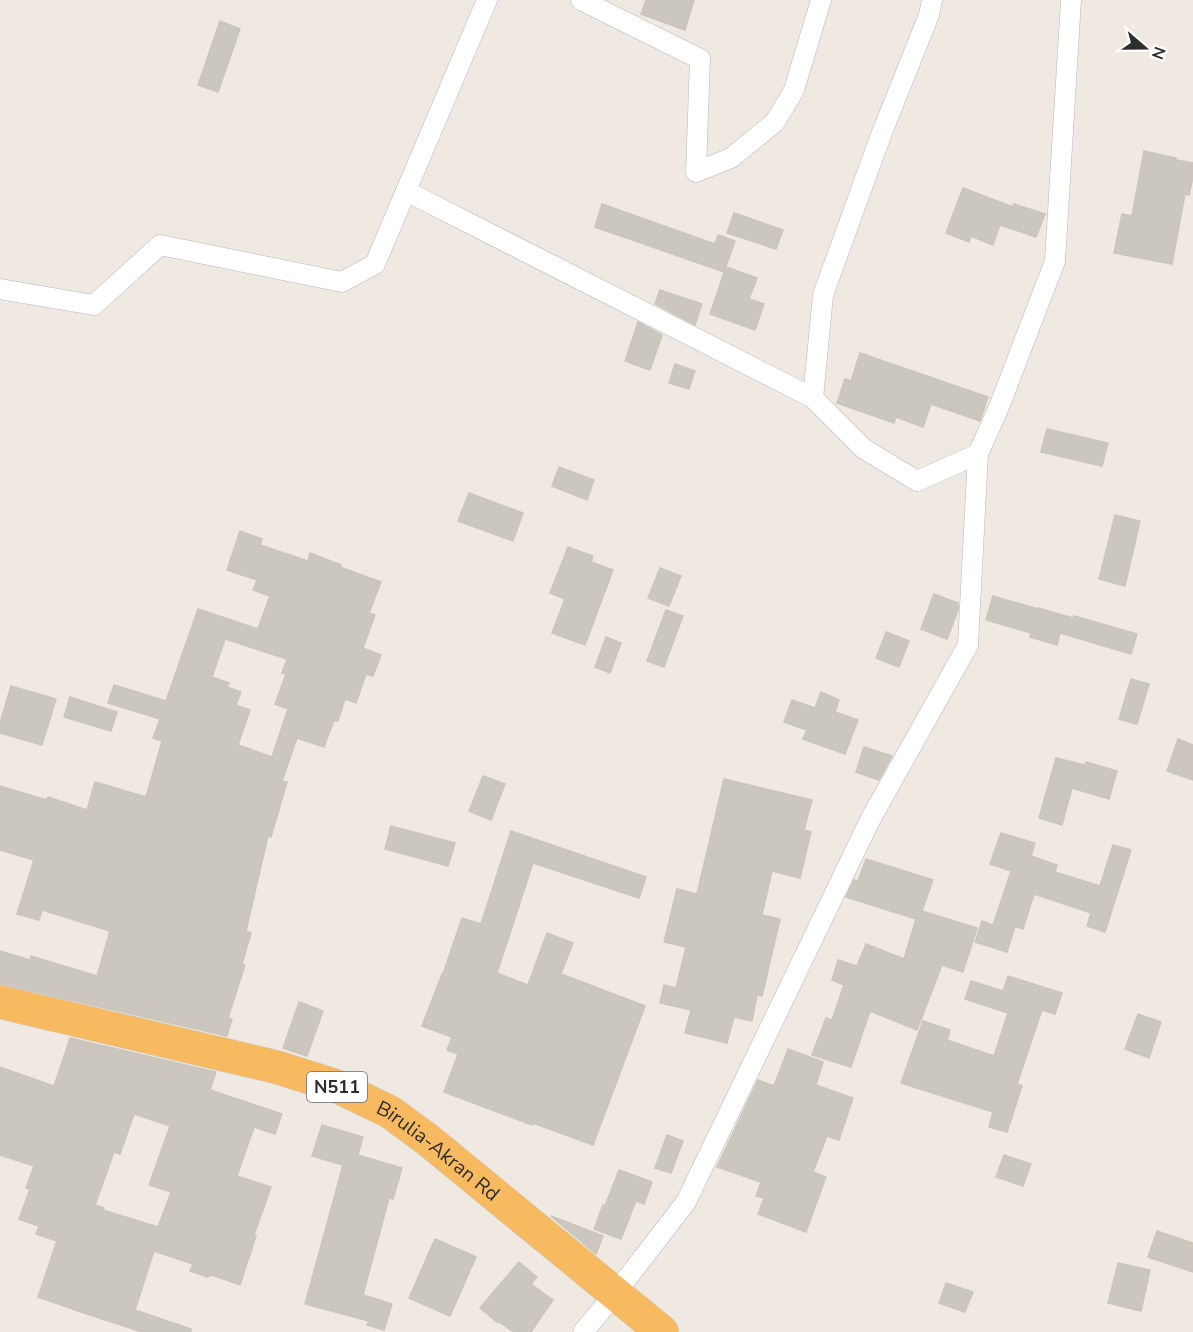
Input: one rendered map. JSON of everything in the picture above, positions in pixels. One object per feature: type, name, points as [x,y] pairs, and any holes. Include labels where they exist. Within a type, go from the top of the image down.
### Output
[{"type":"highway","name":"Birulia-Akran Rd","points":[[0,1002],[276,1067],[336,1086],[372,1103],[390,1112],[428,1140],[662,1332]]},
{"type":"street","points":[[0,289],[94,305],[160,245],[342,282],[375,264],[487,0]]},
{"type":"street","points":[[581,0],[700,59],[696,172],[731,158],[776,122],[794,90],[821,0]]},
{"type":"street","points":[[813,398],[823,295],[881,135],[929,15],[932,0]]},
{"type":"street","points":[[583,1332],[686,1202],[870,820],[968,645],[978,454],[999,407],[1055,261],[1071,0]]},
{"type":"street","points":[[406,191],[813,398],[864,449],[917,481],[978,454]]},
{"type":"building","points":[[646,0],[694,0],[685,30],[641,14]]},
{"type":"building","points":[[220,21],[240,29],[218,92],[198,85]]},
{"type":"building","points":[[1144,151],[1193,163],[1193,177],[1189,195],[1185,194],[1172,264],[1114,253],[1122,214],[1132,216]]},
{"type":"building","points":[[963,188],[1013,207],[1014,204],[1045,214],[1036,237],[1000,225],[993,245],[971,236],[969,242],[946,233]]},
{"type":"building","points":[[602,204],[715,244],[718,235],[735,241],[724,272],[595,227]]},
{"type":"building","points":[[734,213],[783,230],[776,249],[727,233]]},
{"type":"building","points":[[726,267],[757,278],[749,299],[764,304],[755,330],[710,314]]},
{"type":"building","points":[[660,290],[702,304],[695,325],[655,304]]},
{"type":"building","points":[[638,322],[662,335],[650,370],[625,361]]},
{"type":"building","points":[[860,353],[988,397],[980,421],[931,404],[923,427],[896,417],[894,423],[837,403],[845,379],[851,381]]},
{"type":"building","points":[[675,364],[695,371],[689,389],[669,383]]},
{"type":"building","points":[[1047,429],[1108,443],[1102,466],[1041,452]]},
{"type":"building","points":[[559,467],[594,480],[587,500],[552,486]]},
{"type":"building","points":[[469,493],[523,513],[513,541],[458,521]]},
{"type":"building","points":[[1115,515],[1140,521],[1125,586],[1099,579]]},
{"type":"building","points":[[240,531],[262,539],[260,545],[308,561],[310,553],[381,582],[369,613],[375,615],[363,648],[381,655],[373,676],[366,674],[356,703],[345,699],[338,721],[334,720],[324,747],[297,738],[282,781],[287,782],[271,837],[268,836],[246,931],[251,933],[242,964],[245,965],[228,1018],[232,1019],[227,1036],[0,984],[0,951],[30,960],[31,956],[97,976],[110,931],[42,910],[39,920],[17,914],[34,860],[0,850],[0,786],[47,800],[48,797],[87,810],[95,782],[146,797],[162,741],[153,738],[160,719],[108,703],[114,685],[166,701],[198,609],[258,629],[270,596],[253,590],[257,580],[227,570]],"holes":[[[225,639],[287,659],[282,673],[286,674],[275,704],[288,709],[272,757],[238,745],[250,710],[236,705],[241,692],[227,687],[229,683],[212,677]]]},
{"type":"building","points":[[568,547],[593,556],[591,562],[613,570],[585,645],[552,633],[565,599],[550,593]]},
{"type":"building","points":[[660,568],[681,576],[669,606],[648,598]]},
{"type":"building","points":[[934,594],[958,603],[958,610],[947,639],[921,629]]},
{"type":"building","points":[[993,596],[1137,634],[1131,654],[1060,633],[1057,645],[1030,637],[1031,633],[986,620]]},
{"type":"building","points":[[666,610],[683,616],[664,667],[647,661]]},
{"type":"building","points":[[886,632],[909,641],[899,667],[876,658]]},
{"type":"building","points":[[606,637],[621,643],[610,673],[595,667]]},
{"type":"building","points":[[1131,679],[1149,684],[1137,724],[1119,719]]},
{"type":"building","points":[[11,686],[56,699],[42,745],[0,733],[0,723]]},
{"type":"building","points":[[821,692],[839,700],[835,712],[858,720],[845,754],[803,739],[807,730],[784,722],[792,700],[815,708]]},
{"type":"building","points":[[70,697],[117,712],[111,731],[64,717]]},
{"type":"building","points":[[1178,739],[1193,745],[1193,780],[1167,771]]},
{"type":"building","points":[[864,747],[892,756],[879,780],[856,772]]},
{"type":"building","points":[[1056,758],[1085,765],[1086,762],[1117,771],[1109,799],[1072,788],[1062,825],[1039,818]]},
{"type":"building","points":[[483,776],[505,784],[491,820],[469,811]]},
{"type":"building","points":[[724,779],[812,800],[804,830],[811,832],[800,878],[772,871],[762,915],[780,919],[762,996],[757,995],[752,1021],[734,1017],[727,1043],[685,1033],[691,1010],[660,1003],[664,985],[676,988],[686,947],[664,942],[677,889],[697,894]]},
{"type":"building","points":[[391,826],[455,843],[448,866],[385,849]]},
{"type":"building","points":[[511,831],[646,877],[639,898],[533,863],[497,973],[528,985],[547,933],[573,943],[561,974],[645,1006],[593,1145],[444,1092],[458,1054],[447,1050],[452,1037],[422,1026],[462,918],[481,924]]},
{"type":"building","points":[[1001,833],[1035,843],[1031,856],[1057,865],[1055,872],[1100,886],[1113,845],[1131,850],[1105,932],[1087,926],[1091,913],[1034,894],[1023,929],[1015,926],[1007,952],[975,942],[982,921],[993,925],[1011,871],[990,864]]},
{"type":"building","points":[[866,859],[933,880],[922,911],[977,928],[963,972],[942,965],[917,1030],[870,1011],[851,1067],[812,1055],[826,1018],[832,1020],[844,985],[832,980],[838,960],[857,966],[866,944],[904,959],[916,919],[846,897],[854,880],[858,881]]},
{"type":"building","points":[[1008,976],[1062,993],[1055,1014],[1042,1010],[1017,1084],[1022,1086],[1007,1132],[989,1127],[993,1112],[901,1083],[923,1021],[950,1030],[947,1040],[994,1056],[1008,1013],[965,999],[971,981],[1003,991]]},
{"type":"building","points":[[299,1002],[323,1011],[307,1056],[283,1048]]},
{"type":"building","points":[[1138,1014],[1161,1022],[1149,1058],[1125,1049]]},
{"type":"building","points":[[70,1038],[216,1072],[210,1090],[282,1114],[275,1134],[254,1127],[237,1176],[271,1187],[240,1285],[209,1274],[208,1277],[190,1271],[193,1264],[154,1251],[135,1310],[191,1329],[191,1332],[142,1332],[38,1297],[57,1241],[36,1234],[39,1226],[19,1219],[30,1189],[26,1188],[34,1166],[0,1155],[0,1067],[54,1086]],"holes":[[[134,1114],[170,1126],[149,1185],[171,1192],[158,1227],[103,1210],[104,1208],[95,1205],[114,1152],[120,1154]]]},
{"type":"building","points":[[788,1049],[823,1062],[816,1085],[853,1098],[839,1140],[827,1136],[813,1172],[826,1177],[806,1232],[758,1214],[764,1198],[756,1196],[761,1182],[717,1167],[758,1080],[774,1086]]},
{"type":"building","points":[[322,1125],[363,1137],[358,1155],[402,1168],[393,1199],[389,1198],[363,1295],[392,1304],[384,1330],[367,1325],[369,1321],[305,1304],[343,1165],[312,1156]]},
{"type":"building","points":[[667,1135],[683,1141],[671,1173],[655,1168]]},
{"type":"building","points":[[1004,1155],[1031,1164],[1023,1186],[996,1177]]},
{"type":"building","points":[[619,1170],[652,1182],[644,1204],[636,1201],[621,1239],[594,1229]]},
{"type":"building","points":[[551,1216],[603,1236],[596,1254]]},
{"type":"building","points":[[1157,1231],[1193,1243],[1193,1272],[1148,1257]]},
{"type":"building","points":[[435,1239],[476,1257],[450,1316],[409,1298]]},
{"type":"building","points":[[519,1262],[537,1277],[531,1284],[553,1300],[531,1332],[514,1332],[498,1323],[480,1308]]},
{"type":"building","points":[[1118,1263],[1150,1270],[1141,1311],[1108,1303]]},
{"type":"building","points":[[946,1283],[973,1292],[965,1312],[939,1303]]}]
